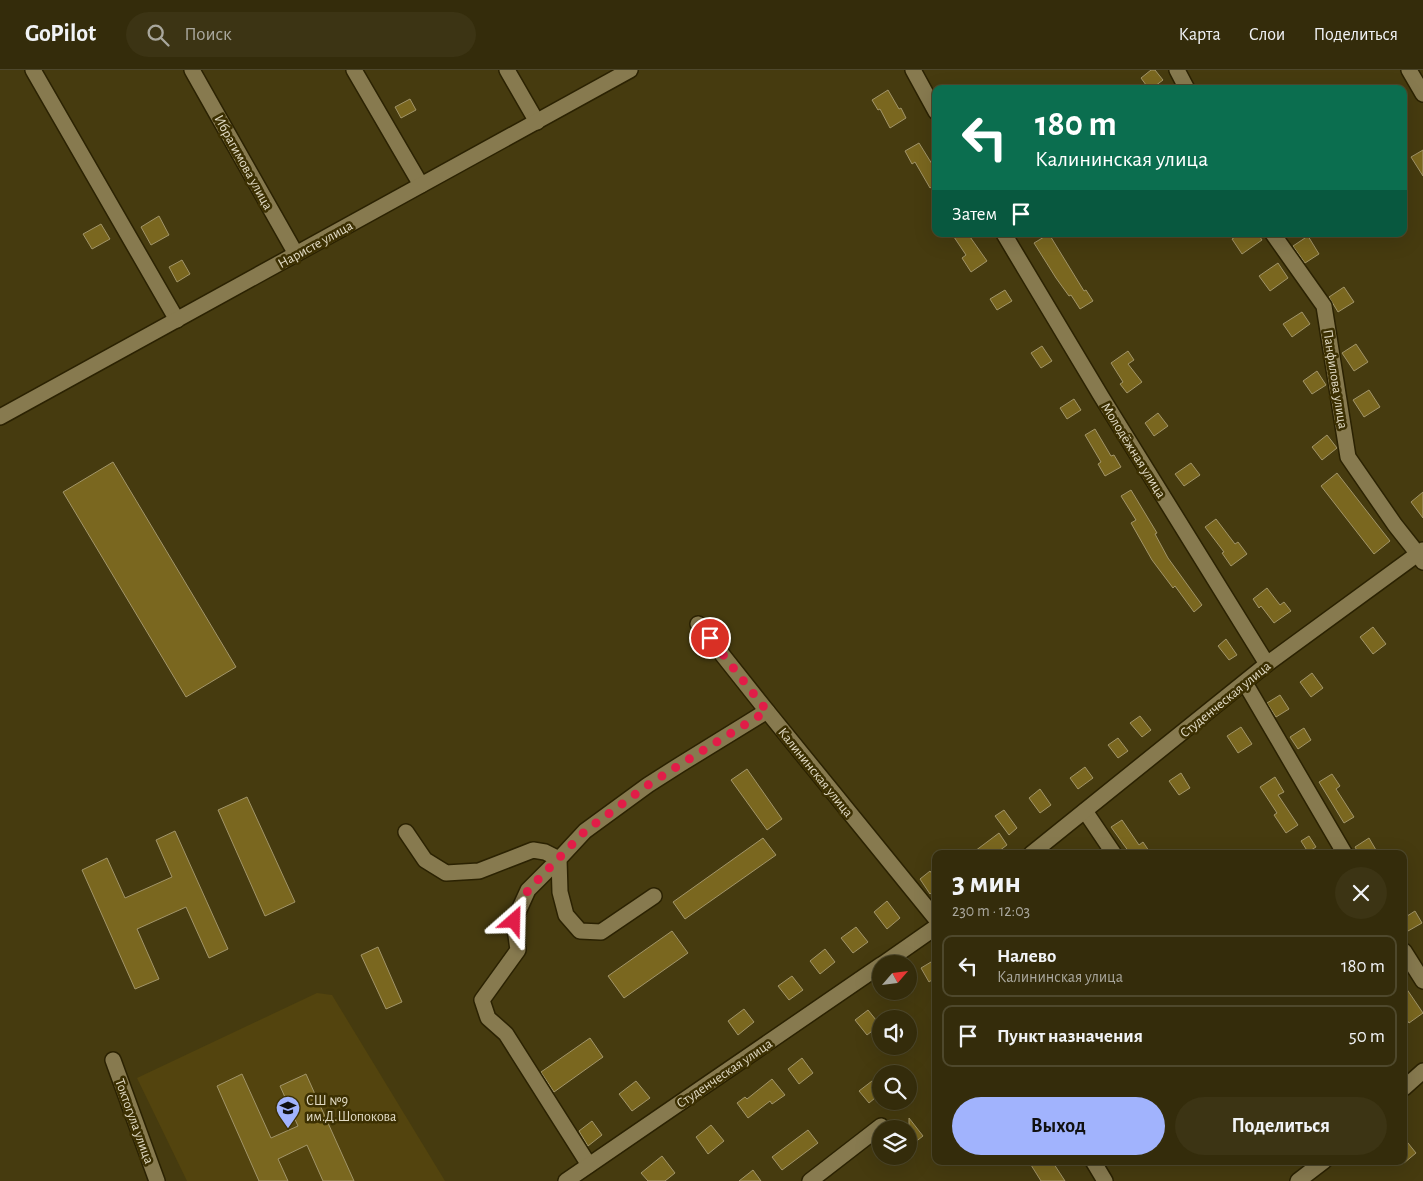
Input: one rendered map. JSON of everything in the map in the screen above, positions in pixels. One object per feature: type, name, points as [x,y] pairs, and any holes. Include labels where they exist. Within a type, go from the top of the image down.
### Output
[{"type":"street","points":[[33,70],[177,320]]},
{"type":"street","name":"Ибрагимова улица","points":[[192,70],[296,254]]},
{"type":"street","points":[[354,70],[421,185]]},
{"type":"street","points":[[507,70],[536,122]]},
{"type":"street","name":"Наристе улица","points":[[0,417],[630,70]]},
{"type":"street","points":[[913,70],[932,105]]},
{"type":"street","points":[[1177,70],[1185,85]]},
{"type":"street","points":[[1409,70],[1423,94]]},
{"type":"street","name":"Молодёжная улица","points":[[1006,237],[1100,396],[1267,664]]},
{"type":"street","name":"Панфилова улица","points":[[1275,237],[1324,306],[1348,457],[1394,525],[1421,555]]},
{"type":"street","name":"Студенческая улица","points":[[1035,850],[1267,664],[1421,555]]},
{"type":"street","name":"Калининская улица","points":[[698,624],[932,914]]},
{"type":"street","points":[[1245,683],[1344,850]]},
{"type":"street","points":[[589,1165],[506,1034],[488,1018],[482,1000],[518,950],[514,921],[528,890],[585,831],[648,785],[767,711]]},
{"type":"street","points":[[1084,812],[1111,850]]},
{"type":"street","points":[[406,832],[426,860],[446,873],[479,871],[533,850],[545,852],[558,859]]},
{"type":"street","points":[[558,859],[560,892],[566,915],[580,930],[601,932],[654,896]]},
{"type":"street","name":"Студенческая улица","points":[[895,955],[932,930]]},
{"type":"street","points":[[1407,956],[1423,981]]},
{"type":"street","name":"Студенческая улица","points":[[566,1181],[872,971]]},
{"type":"street","name":"Токтогула улица","points":[[113,1060],[157,1181]]},
{"type":"street","points":[[1407,1085],[1423,1071]]},
{"type":"street","points":[[810,1181],[872,1134]]},
{"type":"street","points":[[1095,1165],[1105,1181]]},
{"type":"street","points":[[1298,1181],[1314,1176],[1321,1165]]},
{"type":"shaded area","name":"СШ №9 им.Д.Шопокова","points":[[317,993],[332,995],[445,1181],[187,1181],[137,1078]]},
{"type":"building","points":[[1151,70],[1155,70],[1163,80],[1156,85],[1146,85],[1141,78]]},
{"type":"building","points":[[888,90],[906,118],[890,128],[880,109],[878,110],[872,100]]},
{"type":"building","points":[[410,99],[416,110],[401,118],[395,107]]},
{"type":"building","points":[[919,143],[932,164],[932,187],[930,188],[915,162],[912,164],[905,151]]},
{"type":"building","points":[[1423,150],[1423,176],[1411,157]]},
{"type":"building","points":[[159,216],[169,235],[151,245],[141,227]]},
{"type":"building","points":[[101,224],[110,239],[92,249],[83,234]]},
{"type":"building","points":[[954,237],[970,237],[987,261],[971,272],[962,258],[966,255]]},
{"type":"building","points":[[1044,237],[1051,237],[1084,291],[1086,290],[1093,301],[1080,309],[1056,278],[1034,243]]},
{"type":"building","points":[[1235,237],[1260,237],[1262,240],[1242,254],[1232,239]]},
{"type":"building","points":[[1309,237],[1319,254],[1305,263],[1293,246]]},
{"type":"building","points":[[182,260],[190,274],[177,282],[169,267]]},
{"type":"building","points":[[1278,263],[1288,278],[1270,291],[1259,276]]},
{"type":"building","points":[[1344,287],[1354,302],[1338,312],[1329,297]]},
{"type":"building","points":[[1005,290],[1012,301],[997,310],[990,299]]},
{"type":"building","points":[[1302,312],[1310,324],[1292,337],[1283,324]]},
{"type":"building","points":[[1356,344],[1368,362],[1354,371],[1342,353]]},
{"type":"building","points":[[1042,346],[1052,361],[1041,368],[1031,353]]},
{"type":"building","points":[[1128,351],[1134,360],[1128,364],[1142,382],[1127,393],[1120,384],[1123,382],[1111,363]]},
{"type":"building","points":[[1317,371],[1326,385],[1312,394],[1303,381]]},
{"type":"building","points":[[1369,390],[1380,407],[1364,417],[1353,400]]},
{"type":"building","points":[[1074,399],[1081,410],[1067,419],[1060,408]]},
{"type":"building","points":[[1158,413],[1168,426],[1154,436],[1145,423]]},
{"type":"building","points":[[1095,429],[1111,456],[1114,455],[1121,467],[1105,476],[1098,464],[1101,462],[1085,435]]},
{"type":"building","points":[[1327,435],[1337,448],[1322,460],[1312,447]]},
{"type":"building","points":[[113,462],[236,667],[186,697],[63,492]]},
{"type":"building","points":[[1191,463],[1200,475],[1184,486],[1175,474]]},
{"type":"building","points":[[1337,473],[1390,541],[1374,554],[1321,486]]},
{"type":"building","points":[[1131,490],[1157,533],[1155,534],[1168,558],[1202,605],[1194,612],[1175,586],[1173,588],[1152,560],[1131,523],[1136,520],[1121,496]]},
{"type":"building","points":[[1423,492],[1423,518],[1411,502]]},
{"type":"building","points":[[1216,519],[1235,544],[1238,542],[1247,554],[1231,566],[1222,553],[1224,552],[1205,527]]},
{"type":"building","points":[[1267,588],[1280,605],[1284,602],[1291,611],[1274,623],[1253,599]]},
{"type":"building","points":[[1373,627],[1386,644],[1373,654],[1360,637]]},
{"type":"building","points":[[1226,639],[1237,655],[1229,660],[1218,646]]},
{"type":"building","points":[[1312,673],[1323,688],[1311,697],[1300,682]]},
{"type":"building","points":[[1280,695],[1289,709],[1276,717],[1267,703]]},
{"type":"building","points":[[1140,716],[1151,730],[1142,737],[1130,723]]},
{"type":"building","points":[[1241,727],[1252,744],[1238,753],[1227,736]]},
{"type":"building","points":[[1304,728],[1311,740],[1298,749],[1290,737]]},
{"type":"building","points":[[1118,738],[1128,751],[1118,758],[1108,745]]},
{"type":"building","points":[[1085,767],[1093,778],[1078,789],[1070,778]]},
{"type":"building","points":[[747,769],[782,819],[767,830],[731,780]]},
{"type":"building","points":[[1181,773],[1190,788],[1179,795],[1169,781]]},
{"type":"building","points":[[1332,774],[1340,786],[1336,789],[1354,817],[1344,823],[1319,782]]},
{"type":"building","points":[[1275,777],[1284,792],[1278,795],[1298,825],[1286,833],[1274,815],[1277,813],[1260,787]]},
{"type":"building","points":[[1040,789],[1051,805],[1040,813],[1029,798]]},
{"type":"building","points":[[247,797],[295,902],[265,916],[218,810]]},
{"type":"building","points":[[1004,810],[1017,828],[1009,835],[995,816]]},
{"type":"building","points":[[1122,820],[1139,845],[1143,842],[1148,850],[1128,850],[1111,827]]},
{"type":"building","points":[[175,831],[228,949],[209,958],[186,907],[137,929],[159,979],[135,989],[82,870],[107,858],[125,898],[172,877],[156,840]]},
{"type":"building","points":[[999,833],[1007,845],[1000,850],[976,850]]},
{"type":"building","points":[[1309,836],[1316,847],[1307,850],[1301,841]]},
{"type":"building","points":[[763,838],[776,855],[685,919],[673,902]]},
{"type":"building","points":[[1369,838],[1376,850],[1357,850],[1355,847]]},
{"type":"building","points":[[930,871],[932,874],[932,892],[930,894],[920,879]]},
{"type":"building","points":[[887,901],[900,918],[887,929],[874,912]]},
{"type":"building","points":[[1415,911],[1422,923],[1408,931],[1407,916]]},
{"type":"building","points":[[856,927],[868,942],[853,953],[841,938]]},
{"type":"building","points":[[672,931],[688,953],[624,998],[608,976]]},
{"type":"building","points":[[378,947],[402,1002],[386,1009],[361,955]]},
{"type":"building","points":[[825,949],[835,962],[820,974],[810,961]]},
{"type":"building","points":[[931,962],[932,980],[929,982],[921,968]]},
{"type":"building","points":[[792,976],[803,990],[789,1000],[778,986]]},
{"type":"building","points":[[1407,989],[1423,1013],[1409,1023],[1407,1020]]},
{"type":"building","points":[[744,1009],[754,1022],[738,1035],[728,1021]]},
{"type":"building","points":[[868,1010],[872,1015],[872,1031],[867,1035],[855,1020]]},
{"type":"building","points":[[590,1038],[603,1057],[554,1092],[541,1072]]},
{"type":"building","points":[[802,1058],[813,1073],[799,1084],[788,1069]]},
{"type":"building","points":[[242,1074],[271,1138],[298,1126],[280,1086],[306,1074],[354,1181],[323,1181],[307,1145],[278,1159],[288,1181],[259,1181],[217,1086]]},
{"type":"building","points":[[772,1079],[785,1095],[772,1104],[770,1101],[748,1118],[737,1103],[745,1097],[747,1099]]},
{"type":"building","points":[[636,1081],[650,1098],[632,1111],[619,1094]]},
{"type":"building","points":[[872,1081],[872,1100],[869,1103],[859,1091]]},
{"type":"building","points":[[592,1121],[602,1135],[588,1146],[579,1131]]},
{"type":"building","points":[[711,1125],[724,1141],[708,1154],[696,1137]]},
{"type":"building","points":[[917,1128],[923,1136],[917,1141]]},
{"type":"building","points":[[808,1130],[818,1143],[782,1170],[772,1157]]},
{"type":"building","points":[[1407,1142],[1416,1153],[1407,1160]]},
{"type":"building","points":[[662,1156],[675,1173],[665,1181],[648,1181],[641,1173]]},
{"type":"building","points":[[1031,1165],[1055,1165],[1065,1181],[1041,1181]]},
{"type":"building","points":[[753,1170],[761,1181],[739,1181]]},
{"type":"place","name":"СШ №9 им.Д.Шопокова","points":[[288,1129]]},
{"type":"route","points":[[514,921],[528,890],[585,831],[648,785],[767,711],[710,638]]}]
